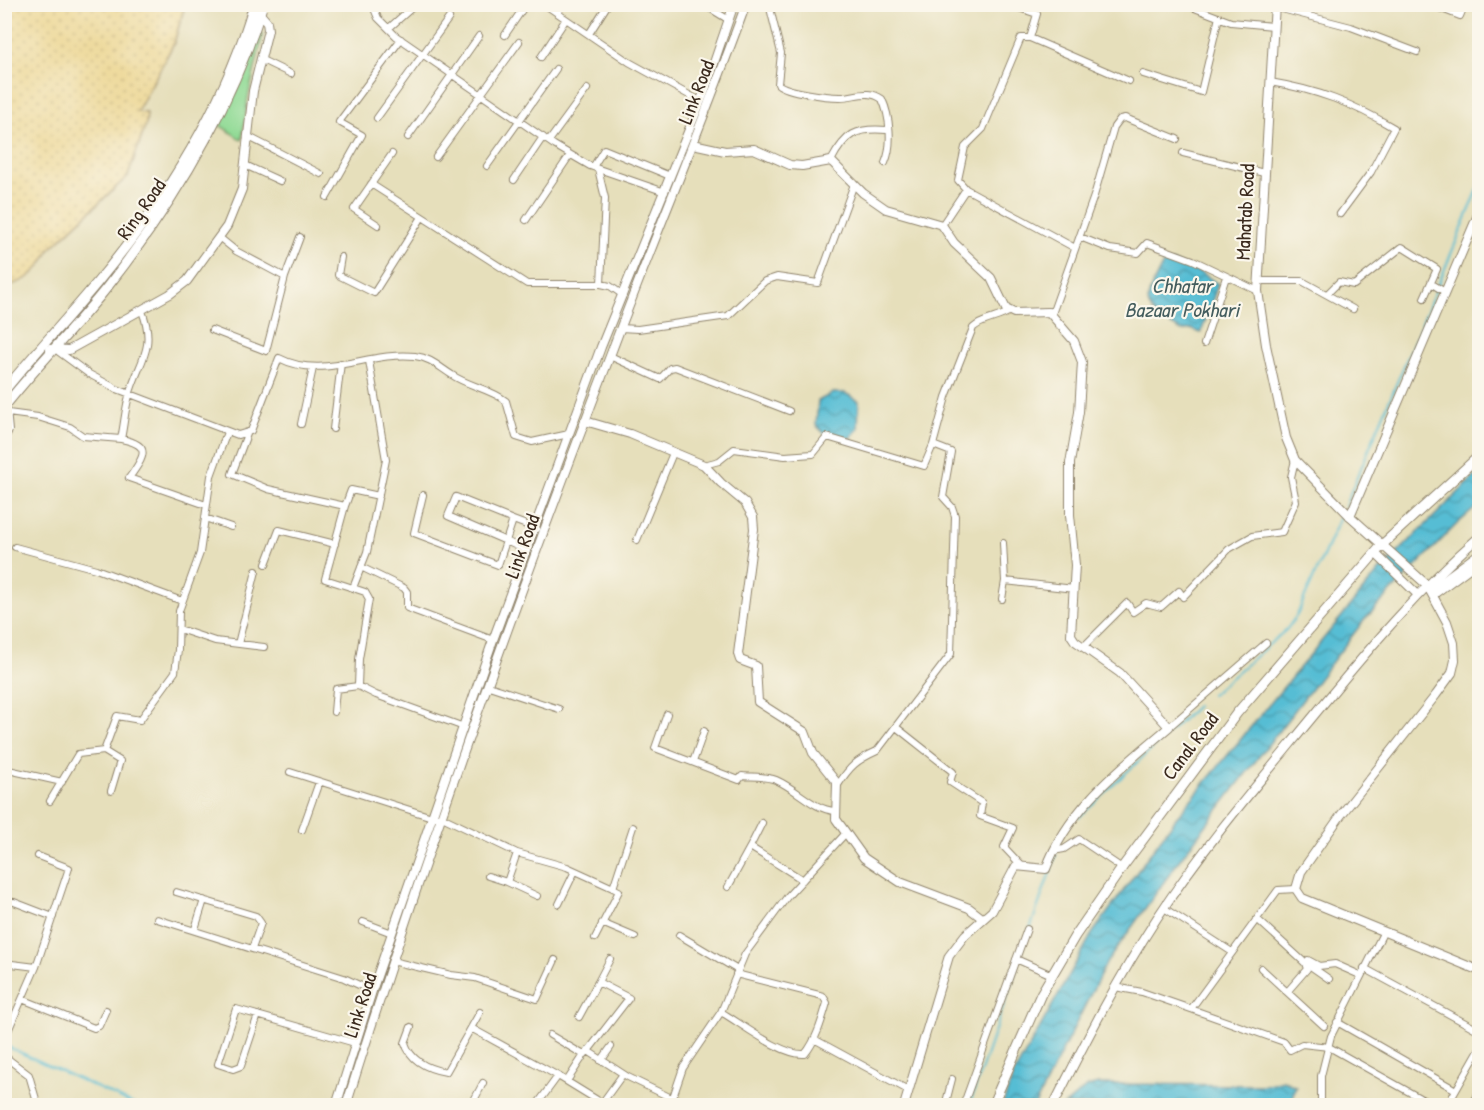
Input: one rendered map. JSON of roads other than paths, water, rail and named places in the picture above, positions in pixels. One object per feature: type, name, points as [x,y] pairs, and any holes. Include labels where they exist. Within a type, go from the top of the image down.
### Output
[{"type":"main road","name":"Ring Road","points":[[6,408],[52,349],[169,185],[198,137],[224,84],[254,4]]},
{"type":"main road","name":"Link Road","points":[[336,1106],[372,991],[465,728],[493,640],[569,434],[700,101],[734,4]]},
{"type":"main road","name":"Link Road","points":[[346,1106],[392,961],[442,817],[585,421],[746,4]]},
{"type":"main road","name":"Mahatab Road","points":[[1274,6],[1258,291],[1266,345],[1286,438],[1295,460],[1346,512],[1418,575],[1430,590],[1454,643],[1455,660],[1452,673],[1341,815],[1301,872],[1296,889]]},
{"type":"main road","name":"Ring Road","points":[[4,391],[52,349],[108,286],[188,171],[232,88],[261,9]]},
{"type":"main road","points":[[621,299],[629,308]]},
{"type":"main road","name":"Canal Road","points":[[992,1106],[1006,1069],[1052,975],[1075,936],[1122,868],[1237,713],[1375,553],[1479,455]]},
{"type":"main road","points":[[1053,1106],[1115,987],[1164,908],[1260,781],[1418,595],[1430,590],[1479,536]]},
{"type":"main road","points":[[1375,553],[1418,595]]},
{"type":"main road","points":[[1296,889],[1302,898],[1479,971]]},
{"type":"street","points":[[372,4],[378,18],[401,39],[570,155],[596,168],[664,192]]},
{"type":"street","points":[[389,28],[416,4]]},
{"type":"street","points":[[505,35],[526,4]]},
{"type":"street","points":[[544,4],[629,62],[700,101]]},
{"type":"street","points":[[557,13],[563,4]]},
{"type":"street","points":[[589,34],[608,4]]},
{"type":"street","points":[[703,4],[729,20]]},
{"type":"street","points":[[769,4],[781,53],[778,84],[787,89],[833,97],[875,94],[882,99],[886,108],[890,142],[885,163]]},
{"type":"street","points":[[1007,4],[1037,14],[1030,38]]},
{"type":"street","points":[[1184,4],[1231,22],[1273,26]]},
{"type":"street","points":[[1429,4],[1460,16],[1465,4]]},
{"type":"street","points":[[1274,6],[1351,27],[1417,52]]},
{"type":"street","points":[[52,349],[69,350],[141,311],[187,281],[220,238],[236,207],[245,165],[247,136],[260,59],[268,30],[261,9]]},
{"type":"street","points":[[1143,74],[1201,92],[1219,17]]},
{"type":"street","points":[[378,118],[449,18]]},
{"type":"street","points":[[541,57],[566,19]]},
{"type":"street","points":[[408,137],[479,36]]},
{"type":"street","points":[[1075,248],[966,189],[958,180],[965,147],[983,129],[1021,38],[1030,38],[1129,81]]},
{"type":"street","points":[[327,196],[362,135],[339,122],[401,39]]},
{"type":"street","points":[[436,157],[519,42]]},
{"type":"street","points":[[260,59],[291,74]]},
{"type":"street","points":[[487,166],[556,69]]},
{"type":"street","points":[[1270,82],[1312,89],[1360,108],[1394,128],[1371,172],[1340,214]]},
{"type":"street","points":[[514,180],[587,89]]},
{"type":"street","points":[[1052,314],[1094,196],[1111,132],[1120,118],[1177,139]]},
{"type":"street","points":[[693,144],[725,151],[754,149],[790,165],[802,166],[831,161],[847,136],[864,130],[887,130]]},
{"type":"street","points":[[247,136],[321,174]]},
{"type":"street","points":[[601,284],[605,198],[596,168],[604,149],[670,176]]},
{"type":"street","points":[[1183,153],[1264,173]]},
{"type":"street","points":[[378,225],[354,209],[392,154]]},
{"type":"street","points":[[526,220],[570,155]]},
{"type":"street","points":[[831,161],[854,184],[886,208],[942,225],[954,243],[991,278],[998,288],[1003,305],[1010,311],[1052,314],[1074,341],[1082,362],[1079,412],[1070,464],[1069,492],[1075,565],[1071,635],[1083,647],[1120,673],[1169,727]]},
{"type":"street","points":[[245,165],[280,181]]},
{"type":"street","points":[[371,184],[527,284],[601,284],[610,286],[621,299]]},
{"type":"street","points":[[620,328],[638,329],[728,316],[765,281],[777,277],[818,283],[854,184]]},
{"type":"street","points":[[942,225],[966,189]]},
{"type":"street","points":[[341,257],[338,275],[374,293],[422,217]]},
{"type":"street","points":[[1346,512],[1478,217]]},
{"type":"street","points":[[266,351],[285,278],[300,237]]},
{"type":"street","points":[[1080,237],[1126,253],[1138,253],[1147,243],[1193,260],[1258,291]]},
{"type":"street","points":[[220,238],[236,250],[285,278]]},
{"type":"street","points":[[1327,294],[1339,282],[1354,285],[1399,247],[1437,269],[1424,298]]},
{"type":"street","points":[[1204,344],[1226,277]]},
{"type":"street","points":[[1258,281],[1302,281],[1353,309]]},
{"type":"street","points":[[1432,284],[1445,292]]},
{"type":"street","points":[[121,439],[129,394],[146,357],[149,329],[141,311]]},
{"type":"street","points":[[704,465],[719,462],[734,449],[785,456],[813,454],[827,437],[924,466],[933,445],[949,388],[973,328],[980,322],[998,319],[1010,311]]},
{"type":"street","points":[[212,330],[279,358],[313,368],[413,356],[425,358],[452,376],[506,401],[516,437],[532,442],[569,434]]},
{"type":"street","points":[[52,349],[89,374],[129,394],[227,432],[247,434]]},
{"type":"street","points":[[610,356],[660,379],[670,368],[675,368],[789,411]]},
{"type":"street","points":[[279,358],[232,474],[268,489],[345,506]]},
{"type":"street","points":[[353,588],[367,552],[386,460],[369,361]]},
{"type":"street","points":[[333,429],[341,363]]},
{"type":"street","points":[[301,424],[313,368]]},
{"type":"street","points":[[4,438],[9,431],[6,408],[70,427],[83,436],[121,439],[137,443],[142,449],[143,457],[129,478],[206,505]]},
{"type":"street","points":[[585,421],[630,434],[704,465],[745,503],[755,522],[738,657],[756,666],[758,702],[805,732],[813,753],[838,785]]},
{"type":"street","points":[[104,751],[117,716],[140,720],[175,672],[182,601],[200,553],[211,476],[227,432]]},
{"type":"street","points":[[933,445],[951,452],[943,497],[952,507],[955,516],[954,647],[877,751],[866,753],[851,766],[838,785],[835,811],[836,819],[845,834],[864,858],[900,882],[969,908],[982,918]]},
{"type":"street","points":[[637,540],[673,453]]},
{"type":"street","points":[[1083,647],[1127,603],[1133,612],[1146,603],[1161,607],[1179,591],[1183,597],[1229,549],[1252,536],[1282,532],[1296,501],[1291,477],[1295,460]]},
{"type":"street","points":[[358,686],[359,659],[369,599],[365,592],[325,579],[351,490],[379,496]]},
{"type":"street","points":[[423,495],[414,533],[498,565],[513,520]]},
{"type":"street","points":[[527,551],[448,516],[456,497],[546,532]]},
{"type":"street","points":[[205,518],[231,527]]},
{"type":"street","points":[[266,564],[279,530],[335,544]]},
{"type":"street","points":[[1002,599],[1005,582],[1003,543]]},
{"type":"street","points":[[15,547],[96,569],[182,601]]},
{"type":"street","points":[[1430,590],[1479,553]]},
{"type":"street","points":[[1430,590],[1479,560]]},
{"type":"street","points":[[361,567],[404,588],[407,592],[407,608],[493,640]]},
{"type":"street","points":[[238,644],[256,571]]},
{"type":"street","points":[[1005,582],[1074,589]]},
{"type":"street","points":[[179,629],[215,641],[264,647]]},
{"type":"street","points":[[896,727],[953,772],[950,782],[982,803],[980,816],[1013,828],[1005,847],[1020,864],[1046,869],[1066,827],[1085,803],[1266,642]]},
{"type":"street","points":[[334,712],[336,689],[358,686],[376,695],[465,728]]},
{"type":"street","points":[[489,686],[559,709]]},
{"type":"street","points":[[667,714],[655,748],[739,780],[742,776],[774,779],[806,797],[822,811],[835,811]]},
{"type":"street","points":[[693,762],[704,730]]},
{"type":"street","points":[[50,801],[78,754],[104,751],[120,761],[111,791]]},
{"type":"street","points":[[4,769],[62,782]]},
{"type":"street","points":[[290,772],[432,817],[442,817],[517,853],[575,871],[614,888],[619,891],[594,938]]},
{"type":"street","points":[[302,830],[319,782]]},
{"type":"street","points":[[728,887],[762,823]]},
{"type":"street","points":[[614,888],[633,827]]},
{"type":"street","points":[[670,1106],[683,1068],[721,1012],[736,971],[765,926],[845,834]]},
{"type":"street","points":[[1053,851],[1067,847],[1075,840],[1081,840],[1122,868]]},
{"type":"street","points":[[750,847],[803,880]]},
{"type":"street","points":[[507,882],[517,853]]},
{"type":"street","points":[[4,1040],[6,1031],[36,968],[69,868],[38,856]]},
{"type":"street","points":[[903,1106],[949,956],[955,945],[992,911],[1016,866],[1020,864]]},
{"type":"street","points":[[560,904],[575,871]]},
{"type":"street","points":[[488,876],[537,896]]},
{"type":"street","points":[[1191,1009],[1278,890],[1296,889]]},
{"type":"street","points":[[176,892],[260,920],[252,949]]},
{"type":"street","points":[[195,929],[204,900]]},
{"type":"street","points":[[14,902],[53,917]]},
{"type":"street","points":[[1164,908],[1232,952]]},
{"type":"street","points":[[157,919],[195,929],[344,978],[372,991]]},
{"type":"street","points":[[1257,919],[1305,963],[1329,979]]},
{"type":"street","points":[[363,922],[392,933]]},
{"type":"street","points":[[603,923],[635,937]]},
{"type":"street","points":[[963,1106],[1026,929]]},
{"type":"street","points":[[1321,1106],[1321,1076],[1330,1036],[1383,933]]},
{"type":"street","points":[[679,935],[736,971],[824,996],[827,1003],[814,1039],[805,1054],[797,1055],[783,1050],[721,1012]]},
{"type":"street","points":[[579,1017],[610,959]]},
{"type":"street","points":[[1016,959],[1052,975]]},
{"type":"street","points":[[392,961],[450,975],[475,978],[537,999],[555,960]]},
{"type":"street","points":[[1305,963],[1308,960],[1319,966],[1335,964],[1362,972],[1479,1031]]},
{"type":"street","points":[[4,963],[36,968]]},
{"type":"street","points":[[1287,992],[1307,969],[1305,963]]},
{"type":"street","points":[[1261,968],[1324,1026]]},
{"type":"street","points":[[567,1081],[629,998],[598,982]]},
{"type":"street","points":[[1115,987],[1142,992],[1284,1042],[1290,1050],[1302,1044],[1329,1047],[1434,1106]]},
{"type":"street","points":[[22,999],[94,1028],[99,1026],[106,1010]]},
{"type":"street","points":[[258,1015],[241,1066],[232,1069],[218,1064],[234,1011],[238,1009],[355,1043]]},
{"type":"street","points":[[411,1028],[405,1043],[409,1055],[434,1070],[446,1072],[480,1012]]},
{"type":"street","points":[[1337,1022],[1456,1090]]},
{"type":"street","points":[[471,1028],[567,1081],[600,1104],[623,1074]]},
{"type":"street","points":[[550,1035],[688,1106]]},
{"type":"street","points":[[814,1039],[908,1090]]},
{"type":"street","points":[[601,1061],[611,1047]]},
{"type":"street","points":[[1447,1106],[1479,1048]]},
{"type":"street","points":[[4,1056],[29,1075],[38,1106]]},
{"type":"street","points":[[536,1106],[558,1076]]},
{"type":"street","points":[[945,1106],[952,1079]]},
{"type":"street","points":[[471,1106],[483,1083]]},
{"type":"street","points":[[1472,1106],[1479,1090]]},
{"type":"street","points":[[4,1101],[13,1106]]},
{"type":"water","name":"Chhatar Bazaar Pokhari","points":[[1173,262],[1202,273],[1218,284],[1201,333],[1191,329],[1182,331],[1158,317],[1148,304],[1151,289],[1163,264]]},
{"type":"water","points":[[833,393],[845,393],[859,401],[858,429],[850,438],[826,435],[816,425],[818,401]]},
{"type":"water","points":[[1479,472],[1479,505],[1456,525],[1365,619],[1181,858],[1107,962],[1035,1105],[1002,1106],[1014,1074],[1092,934],[1176,818],[1379,571]]},
{"type":"water","points":[[1283,1080],[1296,1087],[1291,1099],[1293,1105],[1065,1105],[1087,1087],[1099,1084],[1265,1085]]},
{"type":"waterway","points":[[1345,506],[1480,185]]},
{"type":"waterway","points":[[1211,695],[1287,629],[1297,615],[1343,511]]},
{"type":"waterway","points":[[1079,817],[1197,706]]},
{"type":"waterway","points":[[1029,932],[1056,855]]},
{"type":"waterway","points":[[969,1106],[1018,963]]},
{"type":"waterway","points":[[4,1045],[137,1106]]}]
